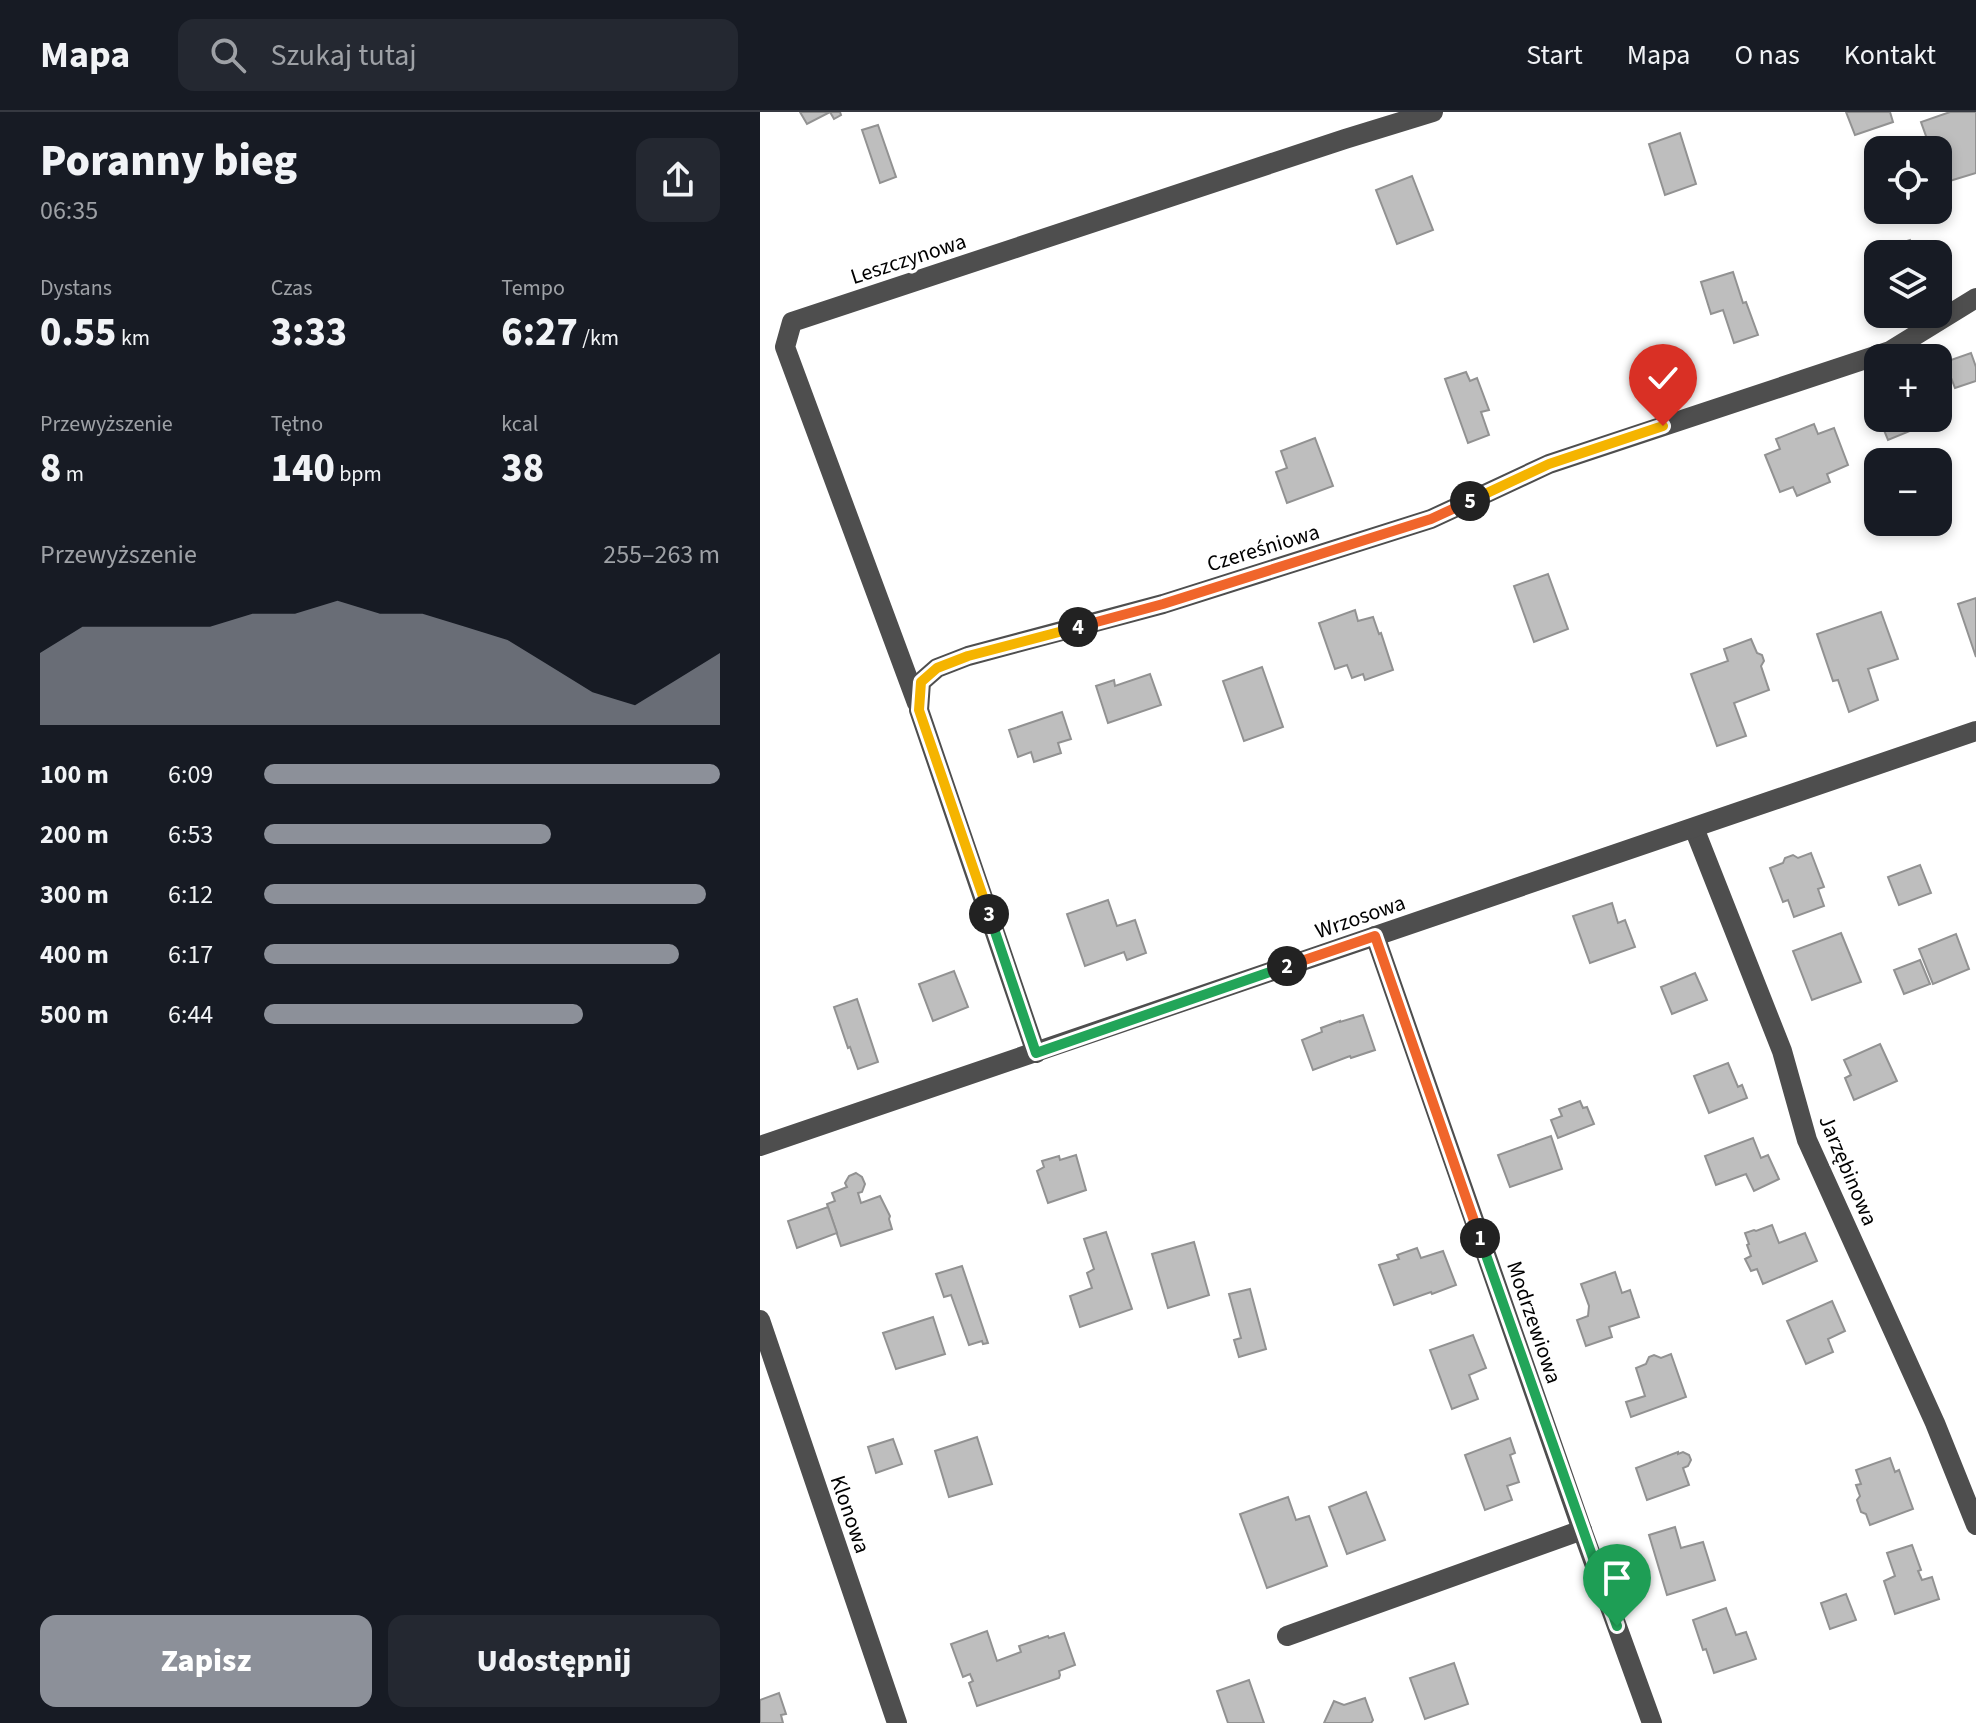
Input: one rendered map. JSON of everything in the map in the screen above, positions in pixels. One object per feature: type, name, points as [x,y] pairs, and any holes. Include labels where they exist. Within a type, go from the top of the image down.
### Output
[{"type":"street","name":"Leszczynowa","points":[[919,710],[785,347],[792,322],[1433,112]]},
{"type":"street","name":"Czereśniowa","points":[[919,710],[921,682],[937,668],[968,656],[1163,604],[1431,519],[1549,464],[1890,351],[1976,298]]},
{"type":"street","points":[[919,710],[1036,1053]]},
{"type":"street","name":"Wrzosowa","points":[[760,1146],[1976,731]]},
{"type":"street","name":"Jarzębinowa","points":[[1694,828],[1782,1051],[1807,1140],[1935,1423],[1976,1525]]},
{"type":"street","name":"Modrzewiowa","points":[[1375,936],[1652,1723]]},
{"type":"street","name":"Klonowa","points":[[760,1320],[897,1723]]},
{"type":"street","points":[[1287,1636],[1582,1530]]},
{"type":"building","points":[[800,112],[830,112],[807,124]]},
{"type":"building","points":[[830,112],[840,112],[841,115],[834,119]]},
{"type":"building","points":[[1846,112],[1890,112],[1893,122],[1855,135]]},
{"type":"building","points":[[1950,112],[1976,112],[1976,173],[1952,180],[1952,136],[1926,136],[1921,122]]},
{"type":"building","points":[[878,125],[896,177],[880,183],[862,130]]},
{"type":"building","points":[[1680,133],[1696,184],[1665,195],[1649,144]]},
{"type":"building","points":[[1412,176],[1433,230],[1397,244],[1376,190]]},
{"type":"building","points":[[1733,272],[1758,335],[1734,343],[1723,310],[1711,314],[1701,282]]},
{"type":"building","points":[[1971,353],[1976,367],[1976,381],[1955,388],[1952,360]]},
{"type":"building","points":[[1466,372],[1470,381],[1477,378],[1489,410],[1481,412],[1489,435],[1468,443],[1445,379]]},
{"type":"building","points":[[1814,424],[1818,434],[1834,428],[1848,465],[1827,474],[1830,482],[1797,496],[1793,487],[1780,492],[1765,455],[1780,449],[1776,439]]},
{"type":"building","points":[[1885,432],[1907,432],[1888,440]]},
{"type":"building","points":[[1315,438],[1333,486],[1287,503],[1276,472],[1287,468],[1281,451]]},
{"type":"building","points":[[1548,574],[1568,629],[1534,642],[1514,586]]},
{"type":"building","points":[[1976,598],[1976,657],[1958,604]]},
{"type":"building","points":[[1355,610],[1358,621],[1373,617],[1393,670],[1365,680],[1363,674],[1352,678],[1347,665],[1335,669],[1319,623]]},
{"type":"building","points":[[1881,612],[1898,659],[1868,669],[1878,700],[1849,712],[1838,680],[1833,681],[1817,634]]},
{"type":"building","points":[[1751,639],[1757,653],[1762,655],[1764,661],[1761,666],[1769,690],[1734,703],[1746,736],[1717,746],[1691,674],[1728,661],[1724,649]]},
{"type":"building","points":[[1262,667],[1283,727],[1244,741],[1223,681]]},
{"type":"building","points":[[1150,674],[1161,705],[1108,723],[1096,686],[1114,680],[1115,686]]},
{"type":"building","points":[[1062,712],[1071,739],[1058,743],[1061,753],[1034,762],[1031,752],[1018,757],[1009,730]]},
{"type":"building","points":[[1811,853],[1824,887],[1818,889],[1824,906],[1794,917],[1788,900],[1783,902],[1770,868],[1793,855],[1798,858]]},
{"type":"building","points":[[1920,865],[1931,893],[1899,905],[1888,877]]},
{"type":"building","points":[[1108,900],[1117,926],[1135,920],[1146,953],[1127,960],[1124,952],[1085,966],[1067,914]]},
{"type":"building","points":[[1612,903],[1618,923],[1625,920],[1635,947],[1590,963],[1573,916]]},
{"type":"building","points":[[1841,933],[1861,982],[1812,1000],[1793,951]]},
{"type":"building","points":[[1956,934],[1969,969],[1933,984],[1919,949]]},
{"type":"building","points":[[1920,960],[1930,984],[1904,994],[1894,970]]},
{"type":"building","points":[[954,971],[968,1007],[933,1021],[919,984]]},
{"type":"building","points":[[1695,973],[1707,1000],[1672,1014],[1661,987]]},
{"type":"building","points":[[857,999],[878,1062],[858,1069],[834,1007]]},
{"type":"building","points":[[1363,1015],[1375,1050],[1313,1070],[1302,1040],[1322,1032],[1321,1028]]},
{"type":"building","points":[[1880,1044],[1897,1081],[1854,1100],[1845,1078],[1851,1075],[1844,1060]]},
{"type":"building","points":[[1728,1063],[1738,1087],[1742,1085],[1747,1098],[1709,1113],[1694,1076]]},
{"type":"building","points":[[1580,1101],[1583,1108],[1587,1107],[1594,1124],[1558,1138],[1551,1120],[1562,1116],[1559,1109]]},
{"type":"building","points":[[1551,1136],[1562,1169],[1510,1187],[1498,1155]]},
{"type":"building","points":[[1753,1138],[1761,1158],[1768,1155],[1779,1179],[1754,1191],[1746,1174],[1716,1185],[1705,1156]]},
{"type":"building","points":[[1076,1155],[1086,1190],[1048,1203],[1037,1171],[1044,1167],[1042,1161]]},
{"type":"building","points":[[856,1173],[865,1184],[862,1192],[858,1193],[861,1203],[880,1196],[890,1216],[892,1229],[841,1246],[827,1204],[835,1201],[832,1193],[847,1187],[845,1183],[849,1176]]},
{"type":"building","points":[[828,1207],[837,1233],[797,1248],[788,1221]]},
{"type":"building","points":[[1772,1225],[1779,1243],[1805,1233],[1817,1261],[1763,1284],[1757,1269],[1751,1271],[1745,1259],[1751,1256],[1745,1233]]},
{"type":"building","points":[[1106,1232],[1132,1309],[1080,1327],[1070,1296],[1092,1288],[1087,1273],[1094,1269],[1084,1239]]},
{"type":"building","points":[[1194,1242],[1209,1295],[1168,1308],[1152,1254]]},
{"type":"building","points":[[1417,1248],[1421,1258],[1443,1251],[1456,1285],[1394,1305],[1379,1265],[1399,1259],[1397,1255]]},
{"type":"building","points":[[962,1266],[988,1343],[983,1344],[982,1341],[969,1345],[951,1295],[944,1297],[936,1274]]},
{"type":"building","points":[[1615,1272],[1622,1293],[1630,1290],[1639,1317],[1609,1327],[1612,1337],[1586,1346],[1577,1320],[1588,1316],[1589,1306],[1581,1284]]},
{"type":"building","points":[[1250,1289],[1266,1349],[1239,1357],[1234,1340],[1241,1338],[1229,1294]]},
{"type":"building","points":[[1832,1301],[1845,1331],[1828,1339],[1833,1352],[1806,1364],[1787,1321]]},
{"type":"building","points":[[933,1317],[945,1354],[896,1369],[883,1333]]},
{"type":"building","points":[[1473,1335],[1486,1368],[1469,1375],[1478,1399],[1452,1409],[1430,1350]]},
{"type":"building","points":[[1671,1354],[1686,1397],[1631,1417],[1626,1402],[1645,1396],[1636,1368],[1646,1364],[1649,1357],[1654,1355],[1661,1358]]},
{"type":"building","points":[[977,1437],[992,1484],[949,1497],[935,1451]]},
{"type":"building","points":[[1510,1438],[1515,1453],[1510,1455],[1519,1482],[1507,1486],[1512,1500],[1485,1510],[1465,1455]]},
{"type":"building","points":[[893,1439],[902,1464],[876,1473],[868,1447]]},
{"type":"building","points":[[1678,1452],[1689,1455],[1691,1460],[1683,1468],[1689,1485],[1647,1500],[1636,1468]]},
{"type":"building","points":[[1890,1458],[1895,1472],[1899,1470],[1913,1509],[1870,1525],[1857,1500],[1860,1496],[1856,1485],[1861,1484],[1856,1470]]},
{"type":"building","points":[[1366,1492],[1385,1540],[1347,1554],[1329,1507]]},
{"type":"building","points":[[1288,1497],[1296,1520],[1309,1516],[1327,1566],[1267,1588],[1240,1514]]},
{"type":"building","points":[[1675,1527],[1681,1548],[1703,1542],[1715,1580],[1667,1595],[1649,1535]]},
{"type":"building","points":[[1912,1545],[1922,1580],[1932,1577],[1939,1599],[1895,1614],[1884,1581],[1895,1576],[1887,1553]]},
{"type":"building","points":[[1846,1594],[1856,1620],[1830,1629],[1821,1603]]},
{"type":"building","points":[[1726,1608],[1736,1635],[1746,1632],[1756,1659],[1714,1673],[1693,1620]]},
{"type":"building","points":[[987,1631],[997,1661],[1021,1652],[1019,1646],[1064,1633],[1075,1665],[1059,1671],[1059,1678],[977,1706],[969,1683],[973,1681],[970,1674],[963,1677],[951,1644]]},
{"type":"building","points":[[1454,1663],[1468,1704],[1425,1719],[1410,1678]]},
{"type":"building","points":[[1249,1680],[1264,1723],[1228,1723],[1217,1691]]},
{"type":"building","points":[[779,1693],[786,1714],[781,1715],[783,1723],[760,1723],[760,1700]]},
{"type":"building","points":[[1365,1698],[1373,1720],[1371,1723],[1324,1723],[1334,1701],[1344,1705]]},
{"type":"route","points":[[1617,1626],[1375,936],[1036,1053],[919,710],[921,682],[937,668],[968,656],[1163,604],[1431,519],[1549,464],[1663,426]]}]
